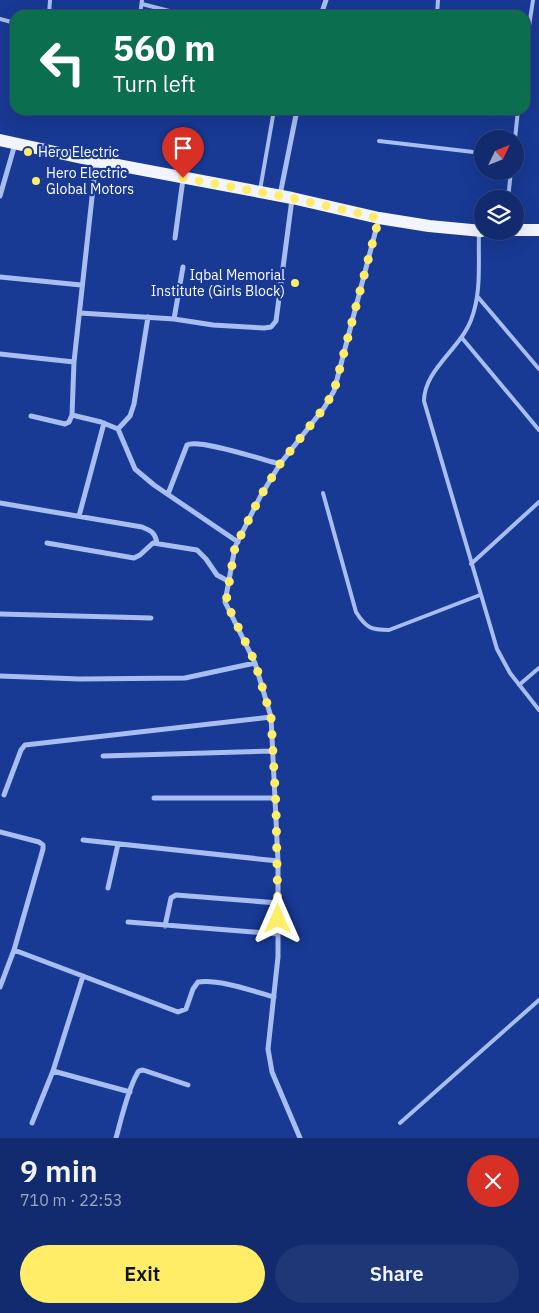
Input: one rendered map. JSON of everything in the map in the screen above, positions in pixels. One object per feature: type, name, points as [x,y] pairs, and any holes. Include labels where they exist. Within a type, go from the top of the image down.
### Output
[{"type":"main road","points":[[0,140],[96,161],[286,197],[379,218],[474,230]]},
{"type":"main road","points":[[524,230],[539,230]]},
{"type":"street","points":[[80,313],[174,318],[230,326],[264,328],[273,325],[276,321],[286,197],[296,115]]},
{"type":"street","points":[[0,196],[15,143]]},
{"type":"street","points":[[31,416],[65,424],[69,422],[72,415],[74,362],[80,313],[81,285],[96,161]]},
{"type":"street","points":[[175,238],[183,178]]},
{"type":"street","points":[[300,1138],[272,1072],[269,1060],[269,1035],[278,957],[278,861],[271,717],[255,662],[226,602],[228,581],[238,542],[260,497],[280,464],[324,408],[334,391],[379,218]]},
{"type":"street","points":[[174,318],[183,267]]},
{"type":"street","points":[[0,277],[81,285]]},
{"type":"street","points":[[118,430],[130,416],[134,404],[148,317]]},
{"type":"street","points":[[0,354],[74,362]]},
{"type":"street","points":[[72,415],[104,423],[118,430],[135,469],[238,542]]},
{"type":"street","points":[[79,516],[104,423]]},
{"type":"street","points":[[168,494],[187,445],[190,443],[204,444],[280,464]]},
{"type":"street","points":[[0,503],[142,527],[155,535],[157,543]]},
{"type":"street","points":[[47,543],[134,558],[153,543],[197,550],[217,575],[228,581]]},
{"type":"street","points":[[0,614],[152,618]]},
{"type":"street","points":[[0,676],[80,679],[185,678],[255,662]]},
{"type":"street","points":[[4,795],[21,750],[25,745],[271,717]]},
{"type":"street","points":[[103,756],[272,750]]},
{"type":"street","points":[[154,798],[276,798]]},
{"type":"street","points":[[0,832],[39,842],[43,845],[14,950],[0,987]]},
{"type":"street","points":[[83,840],[278,861]]},
{"type":"street","points":[[108,888],[118,844]]},
{"type":"street","points":[[165,926],[171,898],[176,895],[278,903]]},
{"type":"street","points":[[128,922],[278,934]]},
{"type":"street","points":[[14,950],[178,1012],[186,1009],[198,982],[222,984],[274,996]]},
{"type":"street","points":[[32,1123],[53,1071],[83,976]]},
{"type":"street","points":[[116,1138],[136,1075],[140,1070],[188,1085]]},
{"type":"street","points":[[53,1071],[130,1092]]},
{"type":"lane","points":[[530,20],[533,0]]},
{"type":"lane","points":[[142,2],[168,10]]},
{"type":"lane","points":[[259,192],[273,115]]},
{"type":"lane","points":[[516,130],[517,115]]},
{"type":"lane","points":[[379,141],[474,152]]},
{"type":"lane","points":[[480,240],[477,296],[471,319],[462,338],[430,377],[424,392],[424,401],[497,649],[510,673],[539,710]]},
{"type":"lane","points":[[477,296],[539,369]]},
{"type":"lane","points":[[462,338],[539,430]]},
{"type":"lane","points":[[323,493],[356,612],[363,623],[375,630],[389,630],[480,595]]},
{"type":"lane","points":[[471,564],[539,502]]},
{"type":"lane","points":[[519,685],[539,668]]},
{"type":"lane","points":[[400,1123],[539,1000]]},
{"type":"place","name":"Hero Electric","points":[[28,152]]},
{"type":"place","name":"Hero Electric Global Motors","points":[[36,181]]},
{"type":"place","name":"Iqbal Memorial Institute (Girls Block)","points":[[295,283]]},
{"type":"route","points":[[183,178],[292,198],[379,218],[334,391],[324,408],[280,464],[260,497],[235,547],[228,581],[226,602],[255,662],[271,717],[278,861],[278,919]]}]
